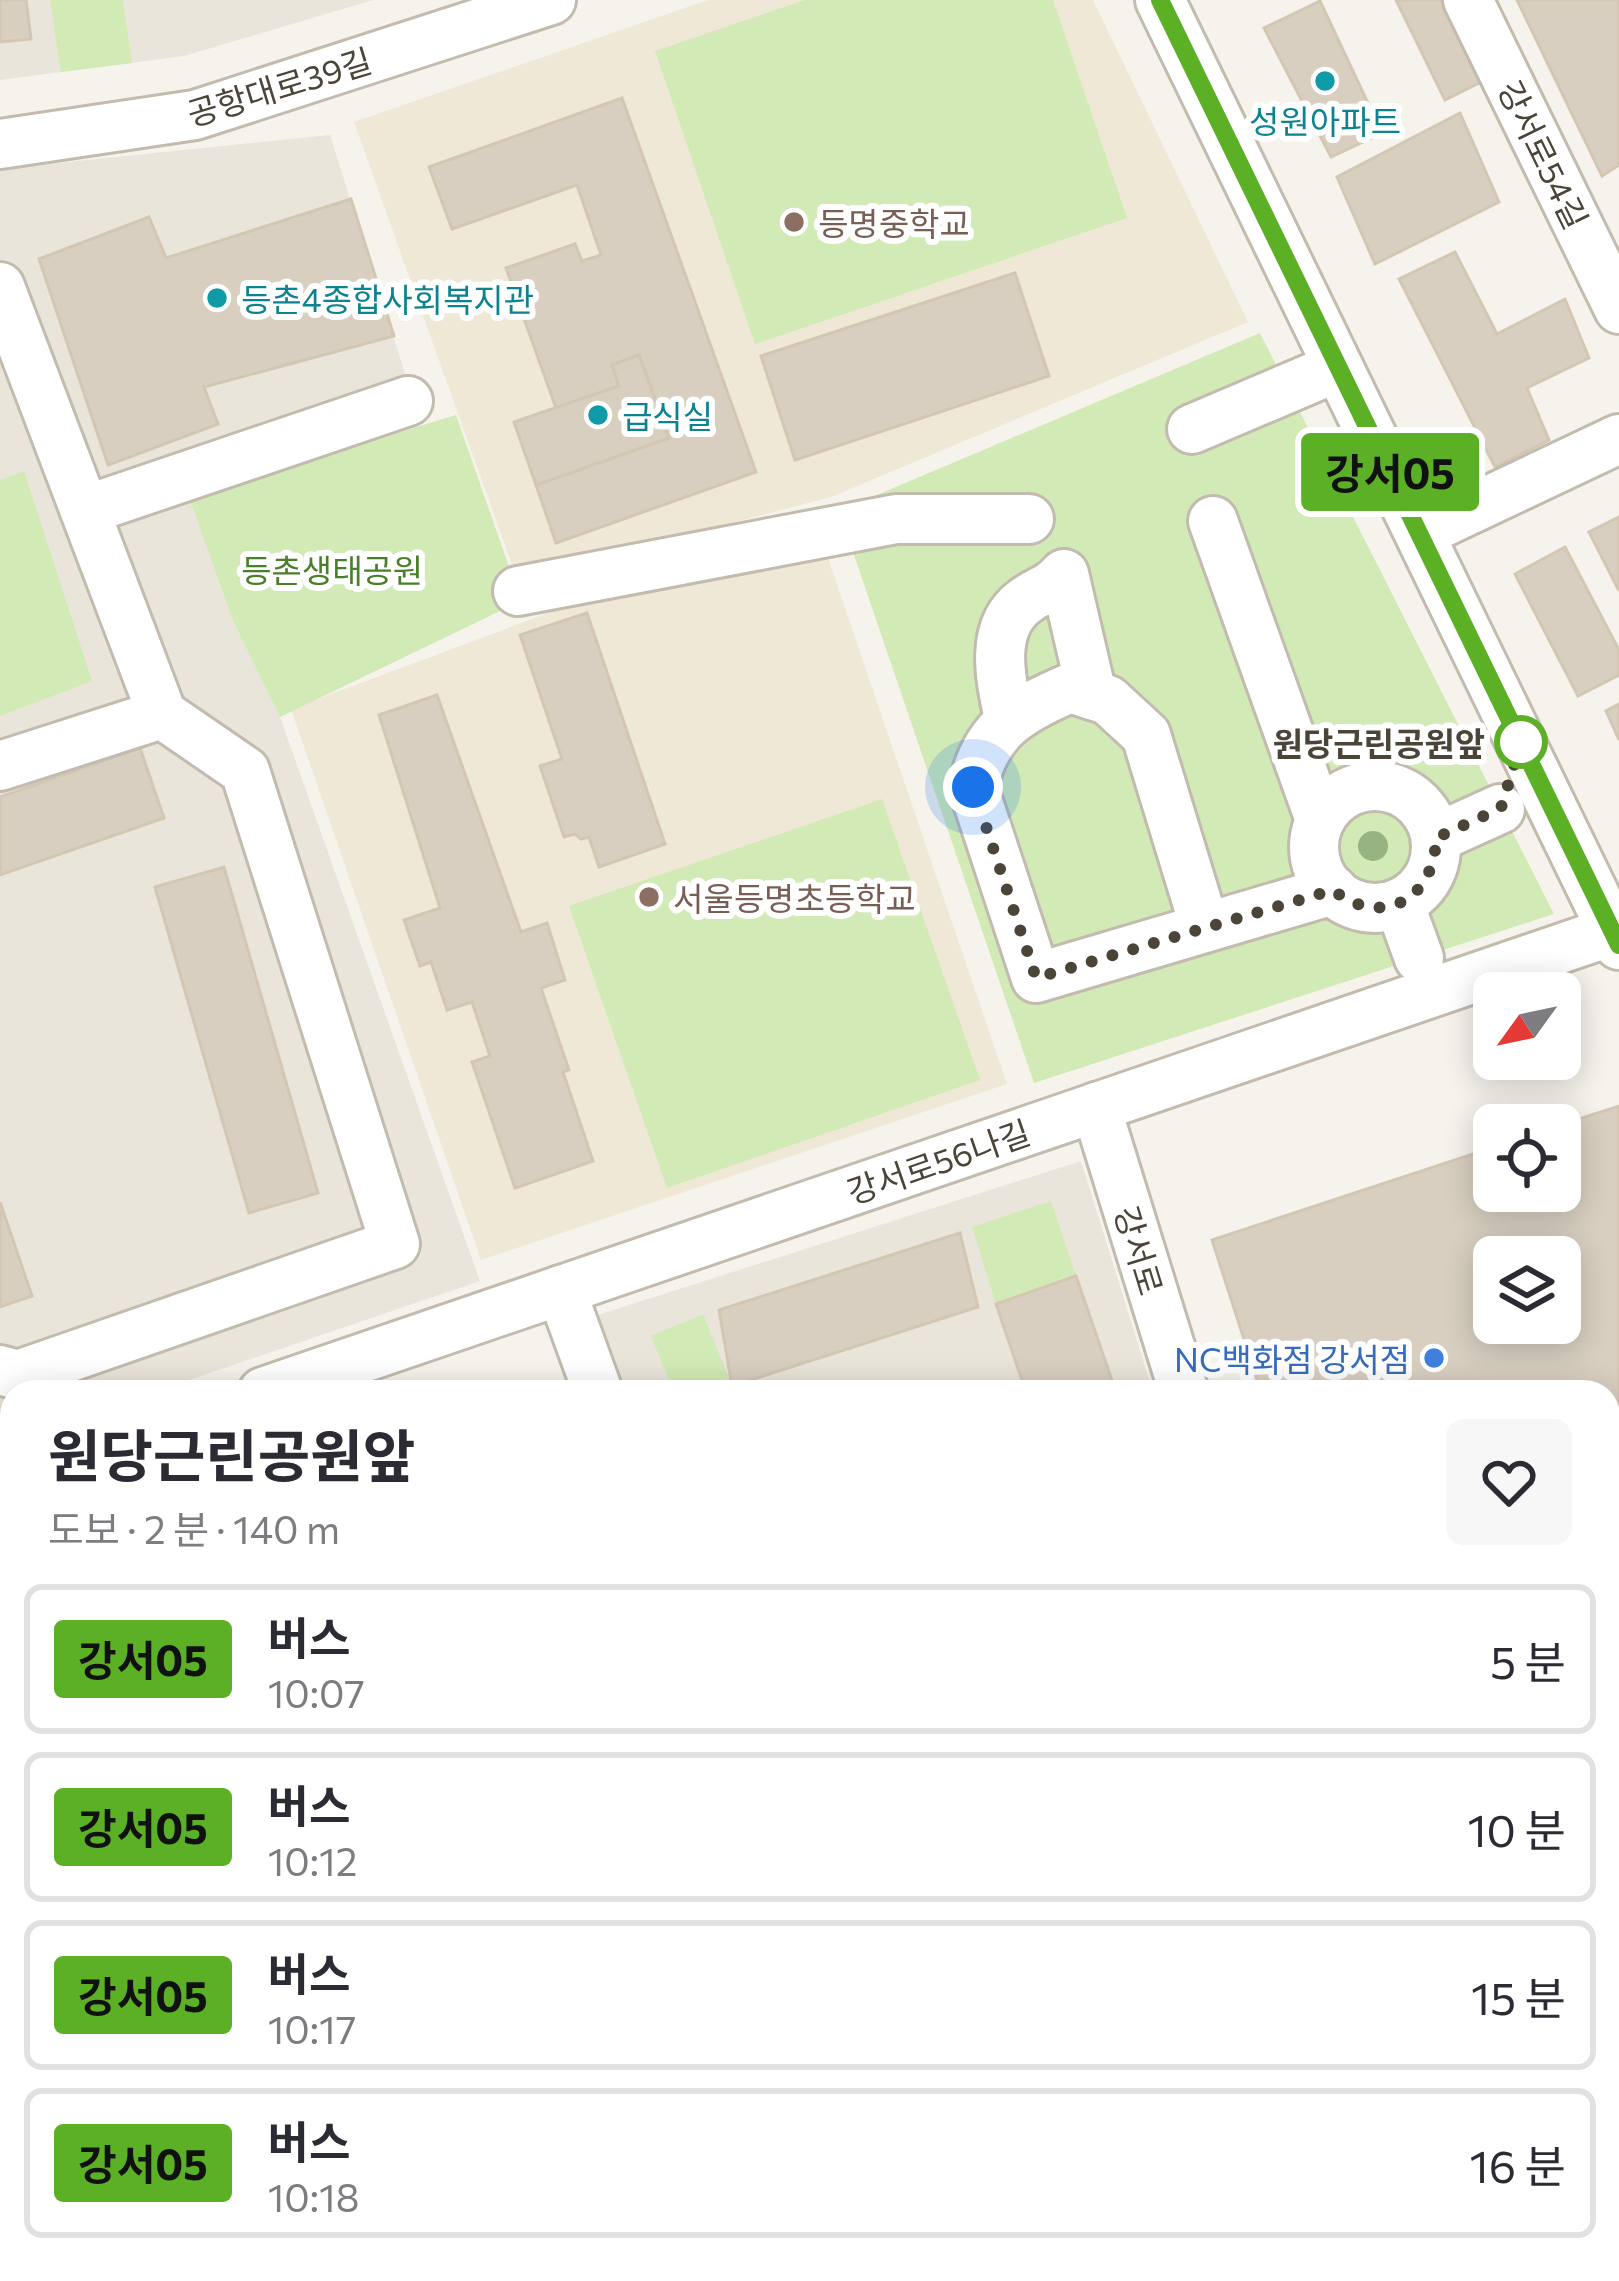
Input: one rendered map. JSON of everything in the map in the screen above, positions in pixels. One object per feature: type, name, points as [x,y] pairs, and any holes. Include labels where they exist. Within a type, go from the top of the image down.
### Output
[{"type":"street","points":[[1160,0],[1616,938]]},
{"type":"street","name":"강서로54길","points":[[1468,0],[1619,309]]},
{"type":"street","name":"공항대로39길","points":[[0,144],[195,116],[543,1]]},
{"type":"street","points":[[0,287],[162,714],[245,771],[395,1244],[18,1375],[0,1370]]},
{"type":"street","points":[[1192,430],[1338,367]]},
{"type":"street","points":[[86,510],[408,401]]},
{"type":"street","points":[[1420,533],[1619,439]]},
{"type":"street","points":[[518,591],[896,518],[1029,519]]},
{"type":"street","points":[[1213,521],[1320,820]]},
{"type":"street","points":[[1009,719],[998,666],[1010,614],[1029,597],[1050,590],[1064,574],[1092,695]]},
{"type":"street","points":[[1205,928],[1146,735],[1108,700],[1070,688],[1009,719],[977,766],[973,787],[1036,978],[1205,928],[1333,890]]},
{"type":"street","points":[[0,766],[162,714]]},
{"type":"street","points":[[1365,786],[1403,792],[1418,803],[1436,838],[1436,859],[1429,877],[1399,903],[1363,907],[1333,890],[1315,857],[1320,820],[1346,792],[1365,786]]},
{"type":"street","points":[[1436,838],[1501,808]]},
{"type":"street","points":[[1399,903],[1419,958]]},
{"type":"street","name":"강서로56나길","points":[[298,1380],[1096,1107],[1616,938]]},
{"type":"street","name":"강서로","points":[[1096,1107],[1180,1380]]},
{"type":"street","points":[[561,1290],[594,1380]]},
{"type":"shaded area","points":[[0,0],[373,0],[184,56],[0,80]]},
{"type":"shaded area","name":"등명중학교","points":[[708,0],[1093,0],[1248,322],[831,497],[517,579],[354,122]]},
{"type":"shaded area","points":[[330,135],[419,418],[190,498],[233,621],[280,717],[480,1281],[189,1380],[0,1380],[0,169]]},
{"type":"shaded area","name":"서울등명초등학교","points":[[813,514],[1007,1084],[481,1260],[291,709]]},
{"type":"shaded area","points":[[1081,1161],[1149,1380],[601,1380],[582,1320]]},
{"type":"green space","points":[[50,0],[123,0],[132,63],[61,72]]},
{"type":"green space","points":[[805,0],[1053,0],[1127,218],[755,344],[655,51]]},
{"type":"green space","points":[[1260,333],[1554,914],[1034,1083],[839,511]]},
{"type":"green space","name":"등촌생태공원","points":[[456,415],[521,601],[280,717],[233,621],[189,497]]},
{"type":"green space","points":[[24,471],[92,681],[0,716],[0,480]]},
{"type":"green space","points":[[882,799],[980,1080],[667,1188],[569,906]]},
{"type":"green space","points":[[1051,1201],[1076,1276],[996,1304],[972,1227]]},
{"type":"green space","points":[[703,1314],[730,1380],[669,1380],[651,1336]]},
{"type":"building","points":[[0,0],[26,0],[31,39],[0,42]]},
{"type":"building","points":[[1396,0],[1449,0],[1487,79],[1445,100]]},
{"type":"building","points":[[1517,0],[1619,0],[1619,165],[1602,176]]},
{"type":"building","name":"성원아파트","points":[[1320,1],[1382,133],[1331,157],[1264,28]]},
{"type":"building","points":[[622,98],[756,472],[556,543],[536,485],[669,438],[639,355],[612,365],[619,386],[556,408],[506,268],[575,244],[582,261],[601,255],[577,185],[452,229],[429,167]]},
{"type":"building","points":[[1460,113],[1499,202],[1375,264],[1337,177]]},
{"type":"building","name":"등촌4종합사회복지관","points":[[351,199],[394,336],[204,387],[218,424],[108,465],[39,259],[149,217],[166,258]]},
{"type":"building","points":[[1455,252],[1497,334],[1565,299],[1589,358],[1527,388],[1549,440],[1495,467],[1399,279]]},
{"type":"building","points":[[1015,273],[1049,376],[795,460],[761,356]]},
{"type":"building","name":"급식실","points":[[639,355],[669,438],[536,485],[514,422],[619,386],[612,365]]},
{"type":"building","points":[[1619,517],[1619,588],[1618,589],[1589,532]]},
{"type":"building","points":[[1565,547],[1619,650],[1619,675],[1578,696],[1515,574]]},
{"type":"building","points":[[587,613],[665,844],[599,867],[589,837],[564,837],[540,766],[562,759],[520,635]]},
{"type":"building","points":[[437,695],[521,932],[547,923],[565,980],[541,988],[593,1161],[515,1188],[472,1062],[490,1056],[472,1002],[447,1010],[431,962],[420,966],[404,920],[440,908],[379,715]]},
{"type":"building","points":[[1619,704],[1619,740],[1606,711]]},
{"type":"building","points":[[140,748],[164,818],[0,875],[0,797]]},
{"type":"building","points":[[224,867],[318,1193],[249,1213],[155,887]]},
{"type":"building","name":"NC백화점 강서점","points":[[1619,1106],[1619,1380],[1257,1380],[1212,1240],[1473,1154],[1473,1212],[1581,1212],[1581,1118]]},
{"type":"building","points":[[0,1202],[32,1296],[0,1307]]},
{"type":"building","points":[[960,1233],[978,1307],[751,1380],[731,1380],[719,1310]]},
{"type":"building","points":[[1076,1276],[1112,1380],[1022,1380],[996,1304]]},
{"type":"bus line","name":"강서05","points":[[1160,0],[1619,945]]},
{"type":"place","name":"성원아파트","points":[[1325,81]]},
{"type":"place","name":"등명중학교","points":[[794,222]]},
{"type":"place","name":"등촌4종합사회복지관","points":[[217,298]]},
{"type":"place","name":"급식실","points":[[598,415]]},
{"type":"place","name":"원당근린공원앞","points":[[1521,742]]},
{"type":"place","name":"서울등명초등학교","points":[[649,897]]},
{"type":"place","name":"NC백화점 강서점","points":[[1434,1358]]},
{"type":"route","points":[[973,787],[1036,978],[1333,890],[1363,907],[1399,903],[1429,877],[1436,859],[1436,838],[1501,808],[1521,742]]}]
